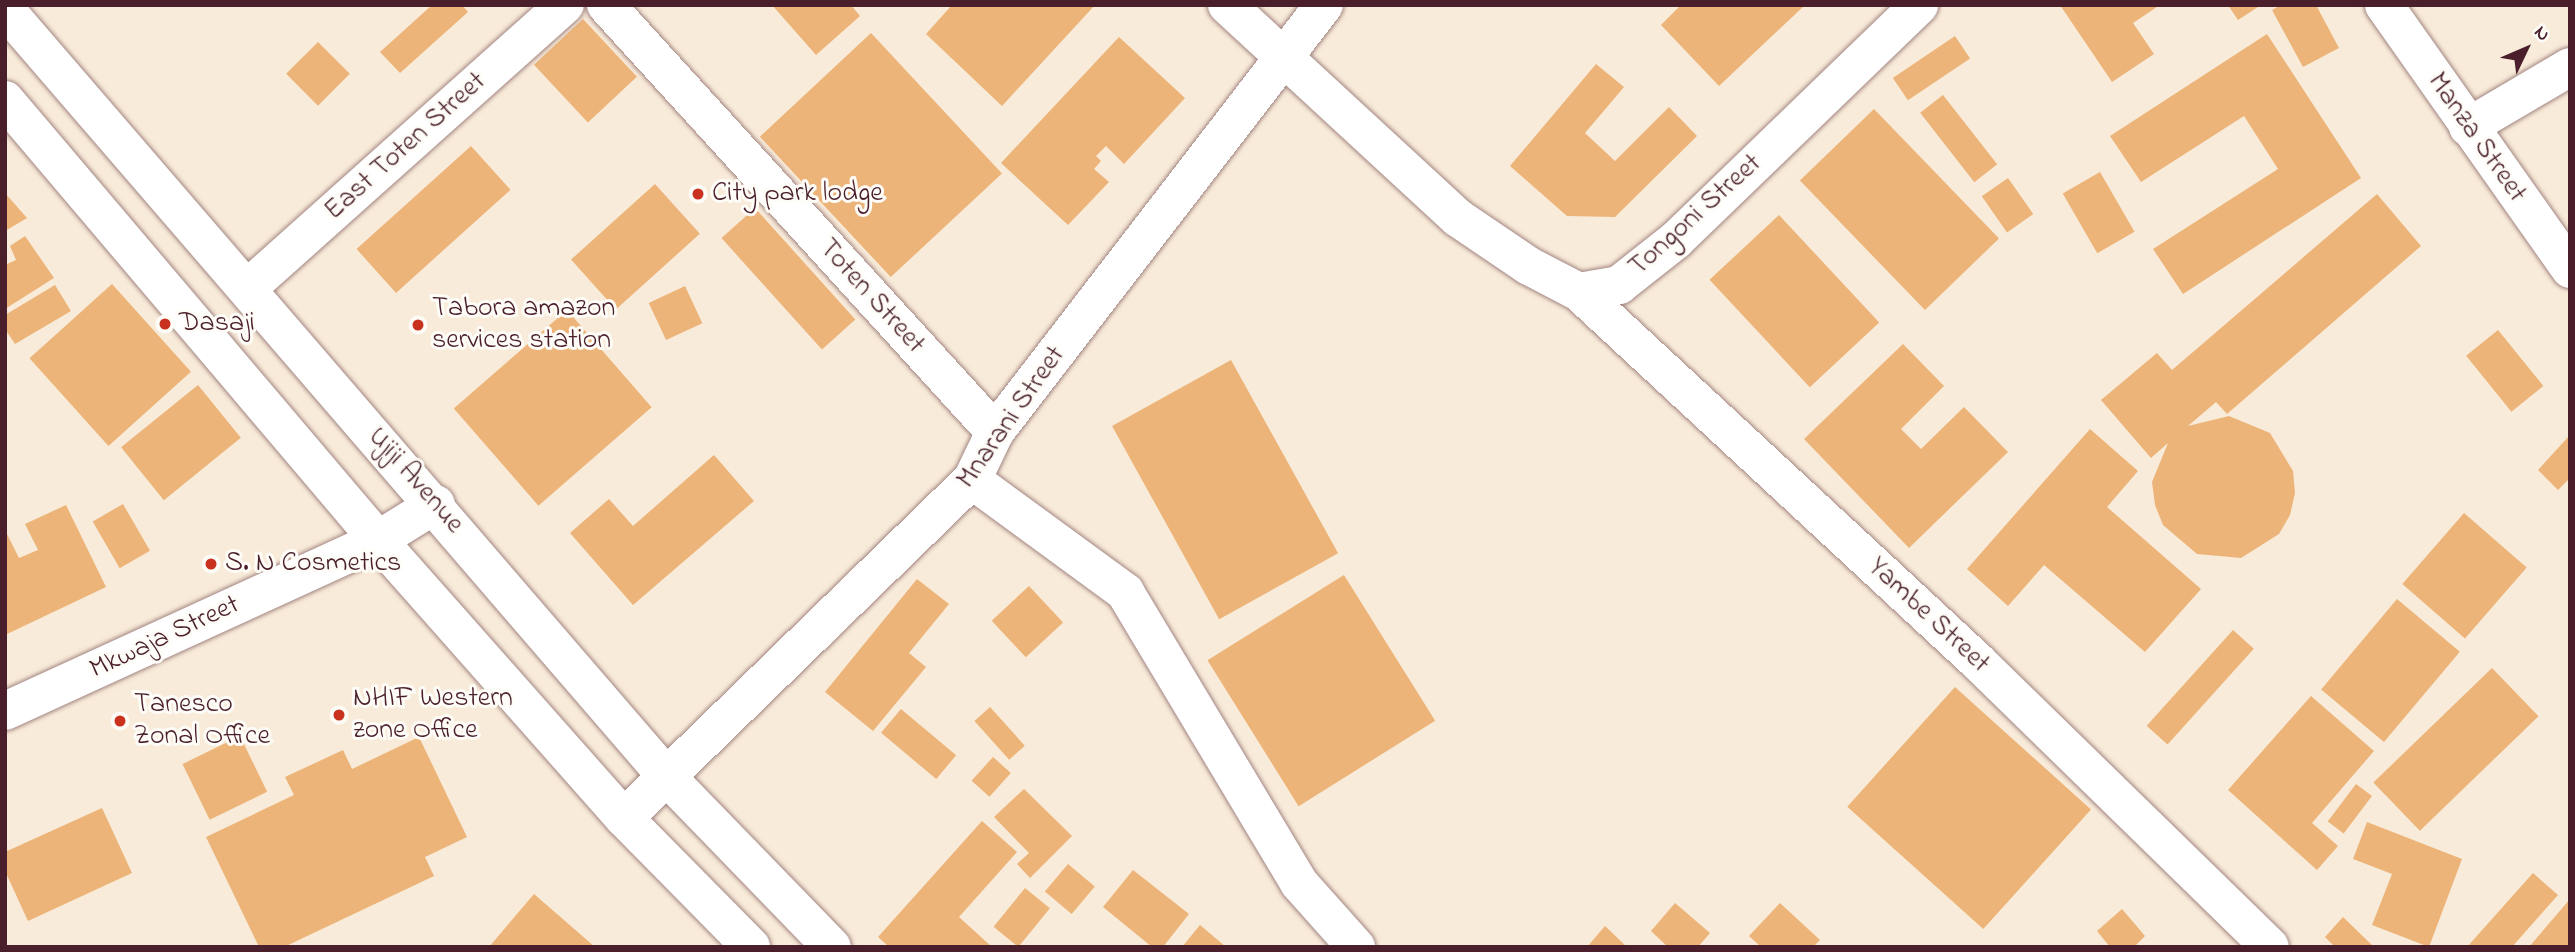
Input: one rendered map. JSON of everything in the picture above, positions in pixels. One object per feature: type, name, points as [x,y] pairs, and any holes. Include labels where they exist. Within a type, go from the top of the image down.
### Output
[{"type":"main road","name":"East Toten Street","points":[[248,288],[565,5]]},
{"type":"main road","name":"Toten Street","points":[[606,5],[995,432]]},
{"type":"main road","points":[[1227,5],[1458,218],[1529,266],[1579,292]]},
{"type":"main road","name":"Mnarani Street","points":[[624,818],[972,481],[995,432],[1324,5]]},
{"type":"main road","name":"Tongoni Street","points":[[1579,292],[1619,285],[1676,240],[1919,5]]},
{"type":"main road","name":"Manza Street","points":[[2384,5],[2570,269]]},
{"type":"main road","name":"Ujiji Avenue","points":[[5,9],[436,504],[667,777],[832,947]]},
{"type":"main road","points":[[2468,127],[2570,67]]},
{"type":"main road","points":[[5,100],[378,540],[624,818],[751,947]]},
{"type":"main road","name":"Yambe Street","points":[[1579,292],[1977,661],[2270,947]]},
{"type":"main road","points":[[972,481],[1125,592],[1299,883],[1356,947]]},
{"type":"main road","name":"Mkwaja Street","points":[[5,711],[378,540],[436,504]]},
{"type":"building","points":[[432,5],[462,5],[468,12],[400,73],[380,52]]},
{"type":"building","points":[[772,5],[851,5],[860,16],[816,55]]},
{"type":"building","points":[[952,5],[1095,5],[1002,106],[926,34]]},
{"type":"building","points":[[1681,5],[1805,5],[1719,86],[1661,25]]},
{"type":"building","points":[[2060,5],[2160,5],[2133,23],[2154,54],[2112,82]]},
{"type":"building","points":[[2228,5],[2261,5],[2238,20]]},
{"type":"building","points":[[2281,5],[2316,5],[2339,48],[2303,67],[2272,10]]},
{"type":"building","points":[[583,19],[637,77],[588,122],[534,65]]},
{"type":"building","points":[[871,33],[1002,173],[891,277],[760,137]]},
{"type":"building","points":[[2267,34],[2361,178],[2183,294],[2153,249],[2278,169],[2244,116],[2141,182],[2110,136]]},
{"type":"building","points":[[1955,36],[1970,58],[1908,100],[1893,78]]},
{"type":"building","points":[[1119,37],[1185,98],[1124,164],[1106,146],[1096,156],[1101,161],[1094,169],[1109,182],[1068,225],[1001,163]]},
{"type":"building","points":[[318,42],[350,74],[318,106],[286,74]]},
{"type":"building","points":[[1596,64],[1624,87],[1585,133],[1615,161],[1669,107],[1697,136],[1615,217],[1567,216],[1510,166]]},
{"type":"building","points":[[1943,95],[1997,164],[1974,182],[1920,113]]},
{"type":"building","points":[[1874,109],[1999,238],[1925,310],[1800,181]]},
{"type":"building","points":[[471,146],[510,190],[396,293],[357,249]]},
{"type":"building","points":[[2100,172],[2134,232],[2097,253],[2063,194]]},
{"type":"building","points":[[2008,178],[2033,214],[2007,232],[1982,196]]},
{"type":"building","points":[[655,184],[700,234],[616,309],[571,260]]},
{"type":"building","points":[[5,193],[27,218],[5,231]]},
{"type":"building","points":[[2377,194],[2421,246],[2227,414],[2216,402],[2188,426],[2229,416],[2270,433],[2293,471],[2295,493],[2290,515],[2279,534],[2241,558],[2197,554],[2163,525],[2155,505],[2152,482],[2168,443],[2151,458],[2101,400],[2157,353],[2172,370]]},
{"type":"building","points":[[755,208],[855,319],[822,350],[722,238]]},
{"type":"building","points":[[1779,215],[1879,323],[1810,387],[1710,280]]},
{"type":"building","points":[[25,236],[54,278],[5,309],[5,265],[16,260],[10,246]]},
{"type":"building","points":[[112,284],[191,372],[108,446],[30,358]]},
{"type":"building","points":[[55,285],[71,311],[15,344],[5,329],[5,315]]},
{"type":"building","points":[[685,286],[702,323],[666,340],[649,303]]},
{"type":"building","points":[[567,310],[652,407],[538,506],[454,408]]},
{"type":"building","points":[[2498,330],[2543,386],[2511,412],[2466,356]]},
{"type":"building","points":[[1903,344],[1944,386],[1901,429],[1921,449],[1964,407],[2008,452],[1909,548],[1804,439]]},
{"type":"building","points":[[1231,360],[1338,553],[1219,619],[1112,426]]},
{"type":"building","points":[[198,385],[241,438],[164,500],[121,447]]},
{"type":"building","points":[[2090,429],[2138,471],[2107,507],[2201,589],[2145,652],[2044,565],[2008,606],[1967,569]]},
{"type":"building","points":[[2570,435],[2570,478],[2558,490],[2538,470]]},
{"type":"building","points":[[714,455],[754,501],[633,605],[570,533],[609,499],[633,526]]},
{"type":"building","points":[[123,504],[150,551],[120,568],[93,522]]},
{"type":"building","points":[[66,505],[106,587],[5,635],[5,530],[19,558],[38,550],[25,524]]},
{"type":"building","points":[[2464,513],[2527,567],[2465,638],[2402,584]]},
{"type":"building","points":[[1344,575],[1435,721],[1299,806],[1207,660]]},
{"type":"building","points":[[917,579],[949,604],[909,653],[926,667],[873,731],[825,692]]},
{"type":"building","points":[[1029,586],[1063,623],[1026,657],[992,621]]},
{"type":"building","points":[[2397,599],[2460,652],[2384,742],[2321,689]]},
{"type":"building","points":[[2233,630],[2254,649],[2167,745],[2147,726]]},
{"type":"building","points":[[2492,668],[2539,716],[2420,831],[2373,783]]},
{"type":"building","points":[[1955,687],[2091,809],[1983,929],[1847,807]]},
{"type":"building","points":[[2311,696],[2374,751],[2312,823],[2338,846],[2317,870],[2228,790]]},
{"type":"building","points":[[990,707],[1025,746],[1009,760],[974,721]]},
{"type":"building","points":[[901,709],[956,755],[936,779],[881,733]]},
{"type":"building","points":[[240,736],[267,792],[210,820],[182,764]]},
{"type":"building","points":[[419,737],[467,837],[425,857],[434,876],[284,947],[259,947],[206,837],[294,795],[285,777],[343,750],[352,769]]},
{"type":"building","points":[[993,757],[1011,773],[989,797],[972,781]]},
{"type":"building","points":[[2356,784],[2372,796],[2344,834],[2328,822]]},
{"type":"building","points":[[1024,789],[1072,836],[1030,878],[1017,864],[1029,853],[994,817]]},
{"type":"building","points":[[102,808],[132,873],[28,921],[5,871],[5,852]]},
{"type":"building","points":[[982,821],[1017,852],[959,917],[992,947],[889,947],[878,937]]},
{"type":"building","points":[[2367,822],[2462,859],[2429,947],[2372,925],[2392,874],[2353,859]]},
{"type":"building","points":[[1068,864],[1095,886],[1072,914],[1045,892]]},
{"type":"building","points":[[1133,870],[1189,914],[1163,947],[1152,947],[1103,907]]},
{"type":"building","points":[[2533,873],[2558,895],[2512,947],[2467,947]]},
{"type":"building","points":[[1025,888],[1050,908],[1018,947],[994,927]]},
{"type":"building","points":[[534,894],[595,947],[489,947]]},
{"type":"building","points":[[2570,899],[2570,947],[2529,947]]},
{"type":"building","points":[[1675,903],[1710,933],[1698,947],[1668,947],[1651,931]]},
{"type":"building","points":[[1780,903],[1820,940],[1813,947],[1761,947],[1749,936]]},
{"type":"building","points":[[2122,909],[2145,936],[2134,947],[2110,947],[2097,931]]},
{"type":"building","points":[[2343,917],[2374,947],[2335,947],[2325,937]]},
{"type":"building","points":[[1200,925],[1226,947],[1182,947]]},
{"type":"building","points":[[1605,926],[1627,947],[1587,947]]},
{"type":"place","name":"City park lodge","points":[[698,194]]},
{"type":"place","name":"Dasaji","points":[[165,324]]},
{"type":"place","name":"Tabora amazon services station","points":[[418,325]]},
{"type":"place","name":"S. N Cosmetics","points":[[211,564]]},
{"type":"place","name":"NHIF Western zone Office","points":[[339,715]]},
{"type":"place","name":"Tanesco Zonal Office","points":[[120,721]]}]
